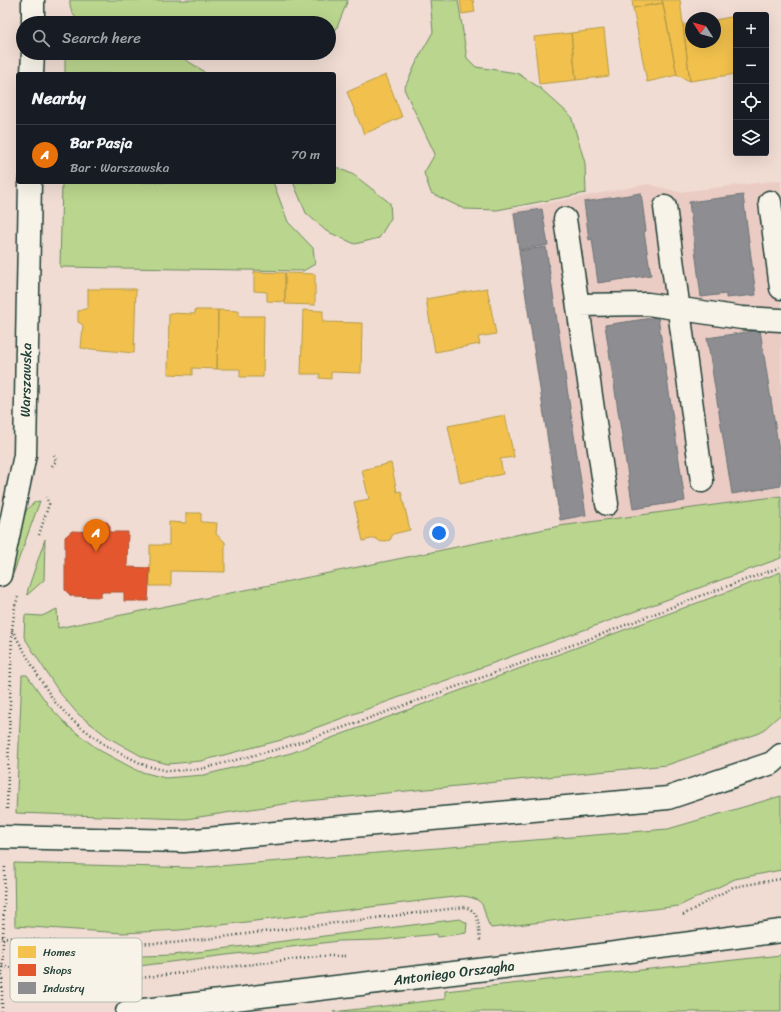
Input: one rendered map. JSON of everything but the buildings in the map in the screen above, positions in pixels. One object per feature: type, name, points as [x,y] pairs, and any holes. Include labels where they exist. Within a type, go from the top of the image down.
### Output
[{"type":"street","points":[[33,0],[33,16]]},
{"type":"street","points":[[32,72],[33,60]]},
{"type":"street","name":"Warszawska","points":[[0,575],[25,455],[30,184]]},
{"type":"street","points":[[770,202],[781,288]]},
{"type":"street","points":[[665,207],[702,481]]},
{"type":"street","points":[[565,219],[607,504]]},
{"type":"street","points":[[578,305],[648,304],[742,318],[781,320]]},
{"type":"street","points":[[0,837],[184,841],[668,798],[772,763],[781,755]]},
{"type":"street","name":"Antoniego Orszagha","points":[[128,1012],[562,960],[781,931]]},
{"type":"path","points":[[7,806],[12,630],[54,701],[73,720],[105,745],[144,765],[168,771],[201,769],[282,748],[339,729],[598,636],[703,595],[781,567]]},
{"type":"path","points":[[2,1012],[2,937],[5,864]]},
{"type":"path","points":[[678,918],[733,887],[781,879]]},
{"type":"path","points":[[142,943],[173,943],[465,907],[472,909],[477,915],[480,942],[473,943]]},
{"type":"path","points":[[2,937],[15,938]]},
{"type":"path","points":[[142,978],[318,956],[353,956]]},
{"type":"path","points":[[2,967],[10,968]]},
{"type":"shaded area","points":[[781,180],[781,496],[560,526],[512,210],[648,184],[679,192]]},
{"type":"green space","points":[[70,0],[348,0],[336,30],[336,16],[74,16],[70,6]]},
{"type":"green space","points":[[430,0],[458,0],[467,58],[476,67],[517,73],[540,88],[571,116],[585,163],[586,193],[497,210],[464,209],[431,193],[424,173],[435,154],[404,89],[433,32]]},
{"type":"green space","points":[[65,60],[186,60],[204,72],[65,72]]},
{"type":"green space","points":[[336,167],[354,175],[390,203],[391,218],[379,238],[355,244],[326,231],[306,213],[294,184],[336,184]]},
{"type":"green space","points":[[62,184],[274,184],[288,222],[313,248],[315,264],[303,271],[60,267]]},
{"type":"green space","points":[[781,496],[781,558],[285,739],[201,761],[168,764],[145,758],[109,738],[78,714],[59,692],[24,637],[25,615],[42,616],[57,609],[58,628],[560,526]]},
{"type":"green space","points":[[40,501],[11,580],[22,521],[27,509],[35,502]]},
{"type":"green space","points":[[45,539],[44,580],[27,595],[28,589]]},
{"type":"green space","points":[[781,572],[781,714],[760,733],[667,765],[297,802],[186,819],[16,813],[22,675],[27,675],[49,706],[69,727],[99,750],[138,771],[165,778],[204,775],[291,753]]},
{"type":"green space","points":[[781,796],[781,870],[735,879],[679,906],[491,928],[481,903],[477,900],[462,896],[180,930],[123,933],[15,926],[14,863],[195,868],[668,829]]},
{"type":"green space","points":[[460,919],[467,923],[466,933],[438,937],[437,934],[380,940],[339,941],[142,966],[142,956],[173,955]]},
{"type":"green space","points":[[781,955],[781,1012],[333,1012],[445,999],[445,991]]},
{"type":"place","name":"Bar Pasja","points":[[96,552]]}]
